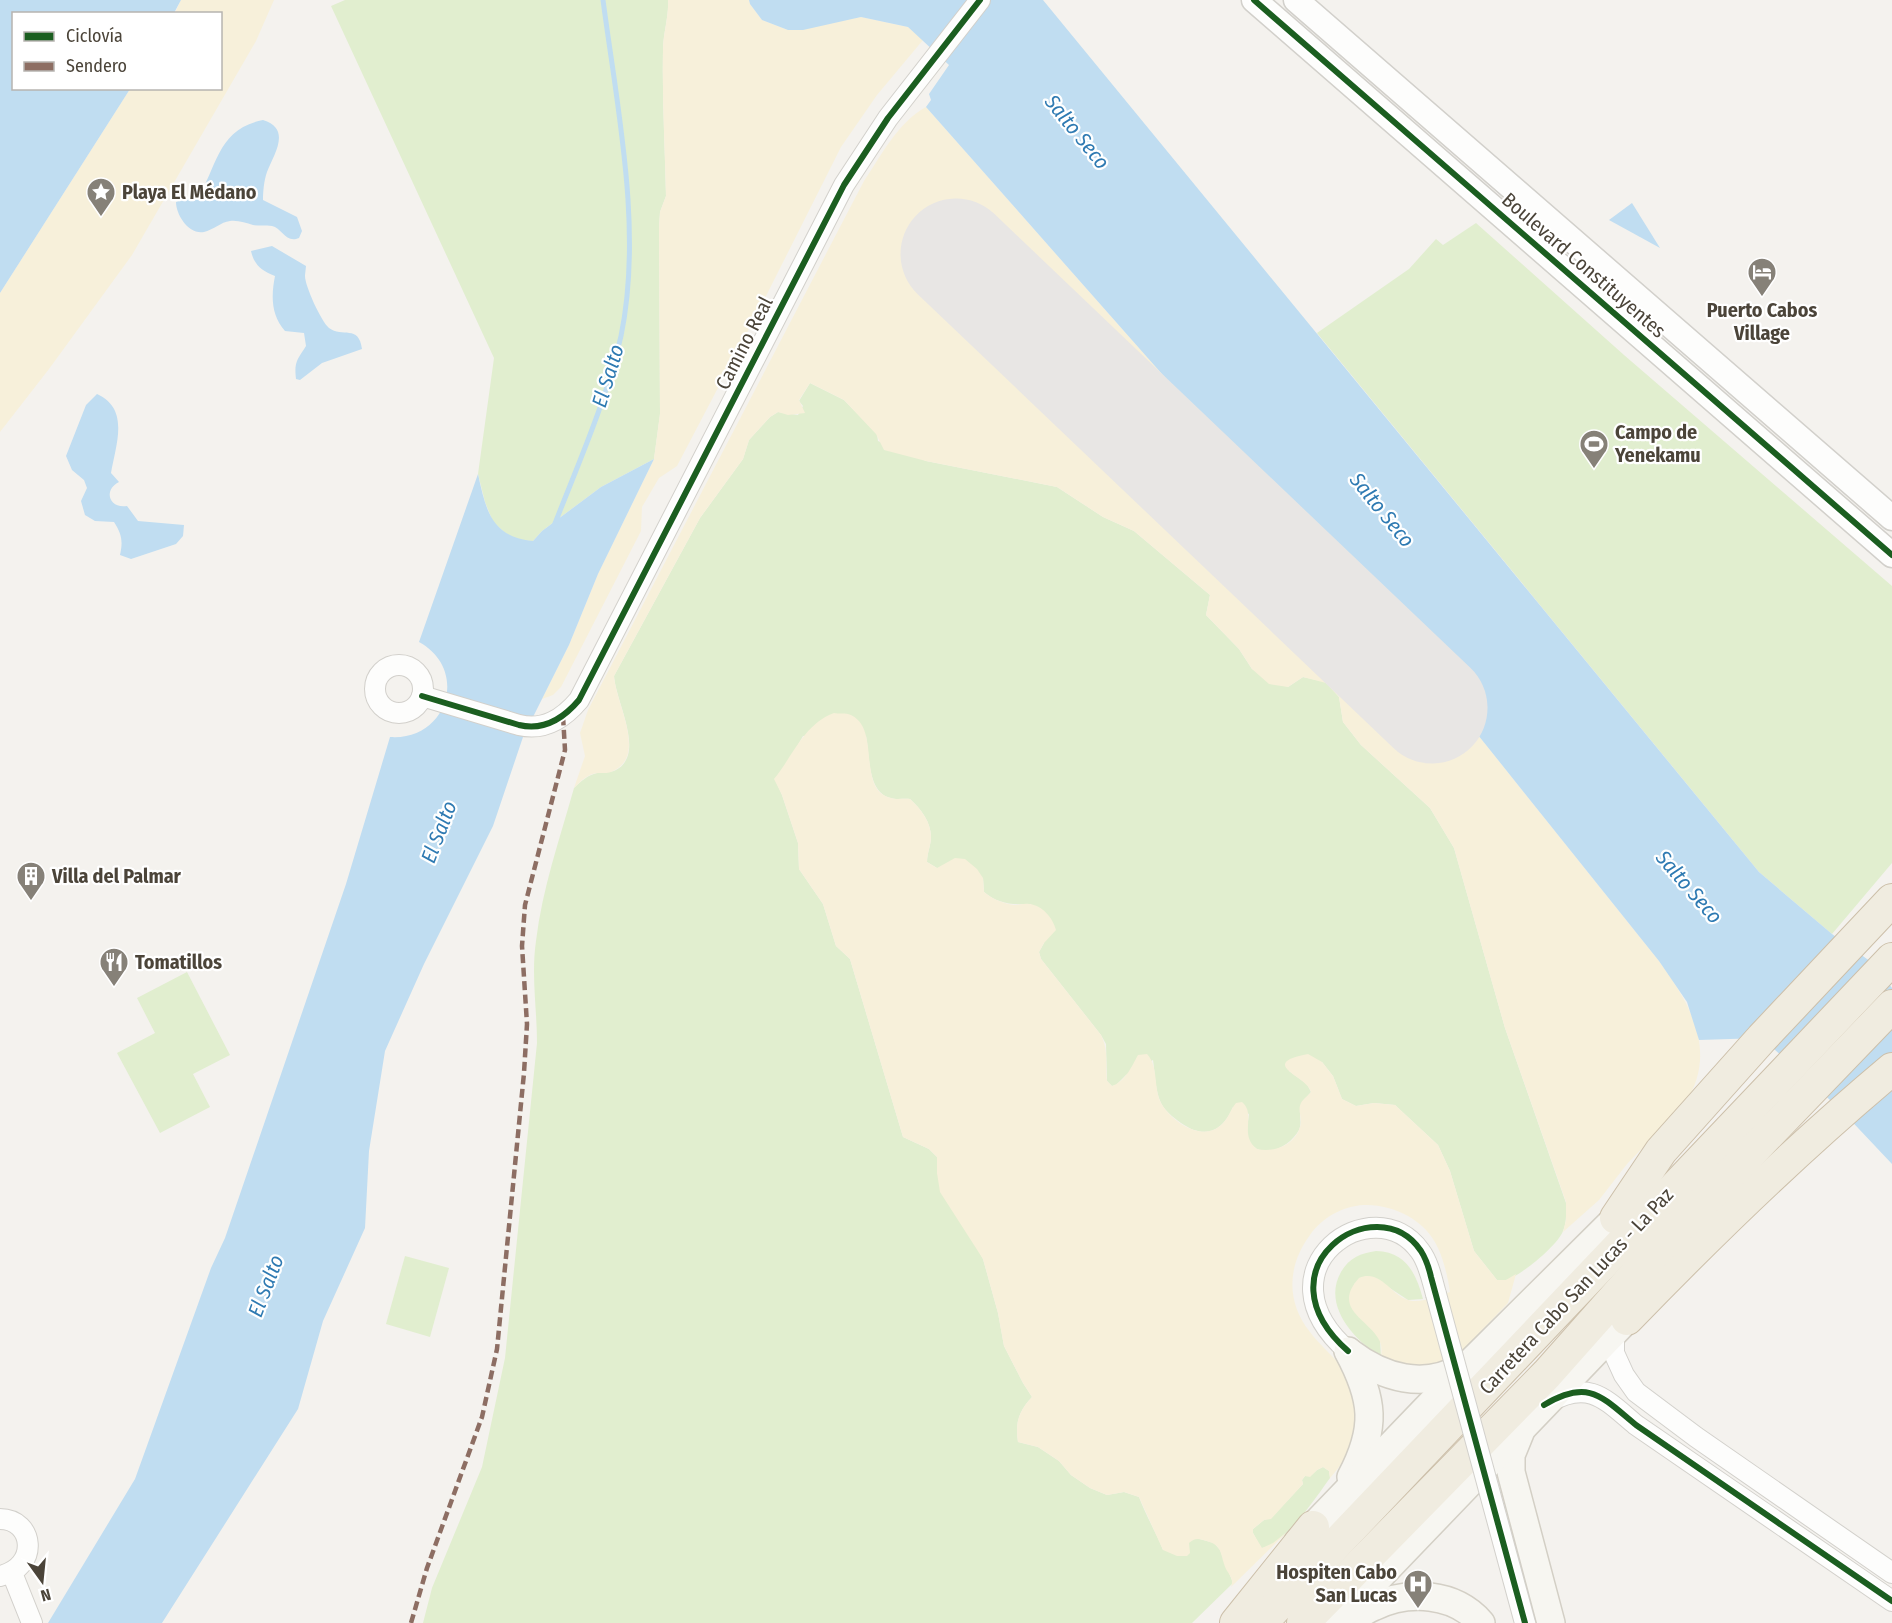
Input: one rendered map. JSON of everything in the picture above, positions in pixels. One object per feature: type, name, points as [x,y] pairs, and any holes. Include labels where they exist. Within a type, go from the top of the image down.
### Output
[{"type":"highway","points":[[1616,1218],[1661,1151],[1762,1038],[1892,900]]},
{"type":"highway","name":"Carretera Cabo San Lucas - La Paz","points":[[1261,1623],[1892,959]]},
{"type":"highway","name":"Carretera Cabo San Lucas - La Paz","points":[[1303,1623],[1547,1374],[1657,1250],[1892,1006]]},
{"type":"highway","points":[[1623,1323],[1712,1232],[1842,1111],[1892,1069]]},
{"type":"highway","points":[[1616,1218],[1703,1157]]},
{"type":"highway","points":[[1623,1323],[1657,1250]]},
{"type":"highway","points":[[1334,1623],[1404,1518]]},
{"type":"highway","points":[[1236,1623],[1312,1527]]},
{"type":"main road","points":[[1220,1623],[1472,1361],[1616,1218]]},
{"type":"main road","points":[[1334,1623],[1623,1323]]},
{"type":"main road","points":[[1348,1351],[1373,1369],[1408,1380],[1439,1377],[1455,1372],[1472,1361]]},
{"type":"main road","points":[[1339,1499],[1361,1458],[1370,1427],[1367,1395],[1361,1376],[1348,1351]]},
{"type":"main road","points":[[1525,1424],[1511,1455],[1511,1473],[1551,1623]]},
{"type":"main road","points":[[1345,1623],[1376,1605],[1393,1599],[1425,1596],[1452,1602],[1465,1609],[1481,1623]]},
{"type":"street","name":"Camino Real","points":[[422,696],[526,727],[549,724],[573,707],[586,690],[844,185],[888,118],[980,0]]},
{"type":"street","name":"Boulevard Constituyentes","points":[[1254,0],[1892,555]]},
{"type":"street","name":"Boulevard Constituyentes","points":[[1296,0],[1892,518]]},
{"type":"street","points":[[1348,1351],[1335,1339],[1321,1320],[1314,1290],[1315,1274],[1320,1260],[1328,1248],[1340,1237],[1356,1231],[1372,1228],[1386,1229],[1401,1234],[1420,1251],[1429,1268],[1525,1623]]},
{"type":"street","points":[[1623,1323],[1614,1340],[1614,1353],[1624,1375],[1636,1392],[1696,1437],[1892,1573],[1875,1589]]},
{"type":"street","points":[[1544,1405],[1572,1394],[1587,1392],[1598,1395],[1636,1425],[1892,1601]]},
{"type":"street","points":[[0,1519],[7,1519],[19,1526],[27,1537],[28,1551],[22,1564],[6,1575],[23,1601],[32,1623]]},
{"type":"green space","points":[[345,0],[668,0],[663,44],[666,196],[660,212],[659,228],[660,414],[654,459],[601,487],[542,531],[533,541],[516,540],[504,532],[493,522],[485,502],[478,474],[494,358],[331,6]]},
{"type":"green space","name":"Campo de Yenekamu","points":[[1476,223],[1624,355],[1892,586],[1892,863],[1832,934],[1759,872],[1317,333],[1409,269],[1436,239],[1443,245]]},
{"type":"green space","points":[[810,383],[844,400],[877,434],[878,441],[926,461],[1057,487],[1103,517],[1134,531],[1210,595],[1206,615],[1239,649],[1252,669],[1288,687],[1303,677],[1326,682],[1339,697],[1343,722],[1361,745],[1430,808],[1454,848],[1505,1028],[1566,1203],[1564,1228],[1560,1237],[1547,1252],[1529,1266],[1513,1277],[1497,1280],[1474,1251],[1450,1171],[1438,1145],[1395,1105],[1374,1103],[1356,1106],[1342,1099],[1333,1076],[1322,1062],[1289,1071],[1307,1084],[1311,1092],[1301,1106],[1300,1127],[1295,1136],[1278,1149],[1271,1151],[1264,1151],[1252,1145],[1247,1134],[1249,1114],[1233,1107],[1223,1123],[1212,1131],[1197,1131],[1178,1121],[1161,1103],[1156,1088],[1153,1060],[1112,1086],[1107,1081],[1106,1044],[1101,1035],[1041,959],[1039,952],[1044,943],[1031,904],[1012,904],[1000,901],[984,892],[983,878],[937,868],[927,862],[931,831],[927,821],[910,799],[891,798],[883,795],[878,789],[871,772],[866,736],[803,736],[775,779],[798,843],[799,869],[823,904],[836,946],[850,959],[903,1137],[929,1149],[937,1157],[937,1173],[983,1259],[998,1313],[1004,1346],[1032,1397],[1019,1417],[1018,1442],[1038,1447],[1059,1461],[1071,1475],[1090,1488],[1107,1495],[1124,1492],[1139,1497],[1163,1550],[1196,1538],[1214,1543],[1220,1550],[1233,1583],[1192,1623],[423,1623],[432,1588],[482,1467],[505,1358],[537,1043],[534,979],[536,941],[547,883],[574,788],[591,775],[614,771],[625,762],[629,752],[629,740],[614,676],[700,518],[743,459],[749,440],[770,417],[778,412],[798,415],[803,406],[799,401]]},
{"type":"green space","points":[[187,972],[230,1055],[193,1074],[210,1107],[160,1133],[117,1053],[155,1033],[137,998]]},
{"type":"green space","points":[[1376,1251],[1395,1255],[1409,1266],[1423,1299],[1408,1300],[1373,1277],[1355,1283],[1351,1293],[1380,1340],[1381,1357],[1351,1331],[1338,1309],[1335,1297],[1336,1284],[1348,1263],[1360,1255]]},
{"type":"green space","points":[[405,1256],[449,1268],[430,1337],[386,1324]]},
{"type":"green space","points":[[1323,1467],[1329,1471],[1330,1478],[1308,1508],[1279,1539],[1261,1548],[1253,1529],[1264,1520],[1271,1518],[1303,1484],[1302,1480],[1305,1476],[1310,1476]]},
{"type":"sand","name":"Playa El Médano","points":[[181,0],[274,0],[256,41],[132,255],[0,432],[0,293],[129,90],[222,90],[222,12],[175,12]]},
{"type":"sand","points":[[668,0],[749,0],[762,20],[788,30],[861,17],[908,27],[923,40],[877,95],[841,147],[677,466],[659,478],[642,507],[641,531],[561,687],[553,695],[542,699],[569,645],[598,574],[654,459],[660,414],[659,228],[660,212],[666,196],[663,44]]},
{"type":"sand","points":[[926,107],[1450,700],[1659,961],[1681,995],[1697,1030],[1700,1048],[1699,1067],[1694,1086],[1684,1105],[1627,1164],[1599,1200],[1563,1232],[1566,1202],[1505,1028],[1454,848],[1430,808],[1361,745],[1343,722],[1339,697],[1326,683],[1303,677],[1288,687],[1269,684],[1252,669],[1239,649],[1206,615],[1210,595],[1134,531],[1103,517],[1057,487],[926,461],[884,450],[876,434],[844,400],[810,383],[799,400],[805,413],[788,415],[778,412],[770,417],[749,440],[743,459],[700,518],[614,676],[629,740],[624,762],[611,772],[594,773],[588,776],[574,788],[585,756],[580,733],[588,710],[864,181],[899,130],[916,113]]},
{"type":"sand","points":[[834,713],[848,714],[858,720],[864,731],[874,783],[880,793],[893,799],[910,799],[925,816],[931,837],[927,862],[937,868],[955,858],[965,859],[977,869],[983,878],[984,892],[987,895],[1007,904],[1034,905],[1050,917],[1056,930],[1039,952],[1041,959],[1101,1035],[1106,1052],[1107,1081],[1112,1086],[1117,1084],[1131,1069],[1138,1055],[1147,1054],[1155,1071],[1161,1103],[1179,1122],[1204,1132],[1212,1130],[1223,1124],[1236,1103],[1242,1102],[1248,1113],[1248,1131],[1252,1143],[1257,1149],[1277,1149],[1294,1139],[1300,1127],[1300,1106],[1311,1092],[1308,1086],[1289,1071],[1285,1066],[1286,1062],[1308,1054],[1322,1062],[1333,1076],[1342,1099],[1356,1106],[1374,1103],[1395,1105],[1438,1145],[1450,1171],[1474,1251],[1497,1280],[1506,1280],[1516,1274],[1508,1303],[1457,1356],[1429,1367],[1408,1368],[1381,1357],[1379,1340],[1354,1312],[1349,1297],[1359,1278],[1367,1276],[1374,1277],[1399,1296],[1413,1301],[1450,1292],[1442,1258],[1433,1238],[1417,1222],[1407,1216],[1375,1205],[1340,1210],[1315,1229],[1302,1247],[1297,1259],[1292,1284],[1293,1296],[1302,1320],[1341,1366],[1349,1379],[1357,1410],[1357,1433],[1348,1454],[1330,1478],[1329,1471],[1323,1467],[1310,1477],[1305,1476],[1302,1480],[1303,1484],[1271,1519],[1264,1520],[1253,1529],[1262,1548],[1273,1543],[1288,1531],[1231,1587],[1231,1578],[1220,1550],[1214,1544],[1201,1539],[1194,1540],[1189,1543],[1190,1553],[1187,1556],[1177,1556],[1163,1550],[1139,1497],[1124,1492],[1107,1495],[1090,1488],[1071,1475],[1059,1461],[1038,1447],[1018,1442],[1019,1417],[1032,1397],[1004,1346],[998,1313],[983,1259],[940,1192],[937,1157],[929,1149],[903,1137],[850,959],[836,946],[823,904],[799,869],[798,843],[782,795],[774,779],[807,733],[824,718]]},
{"type":"water","points":[[0,0],[181,0],[175,12],[12,12],[12,90],[129,90],[0,293]]},
{"type":"water","name":"Salto Seco","points":[[749,0],[1043,0],[1759,872],[1832,934],[1874,964],[1892,988],[1892,1164],[1842,1111],[1762,1038],[1699,1040],[1687,1002],[1659,961],[1450,700],[926,107],[931,100],[929,94],[949,65],[908,27],[861,17],[803,30],[788,30],[762,20]]},
{"type":"water","points":[[263,120],[277,129],[279,136],[265,179],[263,200],[297,217],[302,231],[299,238],[291,239],[272,226],[236,221],[227,222],[204,232],[193,230],[184,223],[178,213],[176,202],[185,198],[197,199],[227,140],[248,125]]},
{"type":"water","points":[[1632,203],[1660,248],[1609,220]]},
{"type":"water","points":[[272,246],[306,266],[305,276],[308,287],[326,324],[334,331],[354,334],[360,341],[362,349],[322,363],[300,380],[296,379],[295,369],[298,358],[306,346],[304,333],[285,331],[280,325],[273,305],[275,276],[259,267],[251,251]]},
{"type":"water","points":[[97,394],[114,409],[117,418],[117,439],[111,473],[119,482],[111,490],[112,502],[116,505],[127,506],[138,521],[184,525],[183,536],[176,544],[131,559],[120,555],[121,538],[114,522],[95,521],[85,515],[81,501],[87,488],[84,480],[72,470],[66,456],[86,405]]},
{"type":"water","points":[[654,459],[598,574],[569,645],[523,737],[493,826],[424,964],[385,1051],[369,1151],[365,1228],[323,1321],[298,1409],[162,1623],[48,1623],[135,1479],[211,1268],[225,1238],[346,884],[390,737],[410,735],[426,728],[438,716],[445,702],[447,685],[444,669],[435,654],[419,642],[478,474],[488,510],[499,528],[508,534],[533,541],[542,531],[601,487]]},
{"type":"waterway","name":"El Salto","points":[[554,526],[608,385],[621,336],[627,296],[629,211],[626,168],[603,0]]},
{"type":"runway","points":[[956,254],[1432,708]]},
{"type":"marked path","points":[[411,1623],[427,1568],[482,1417],[497,1349],[524,1073],[527,1024],[522,946],[525,905],[565,750],[563,716]]},
{"type":"cycle path","points":[[422,696],[528,726],[545,725],[560,718],[579,700],[844,185],[888,118],[980,0]]},
{"type":"cycle path","points":[[1254,0],[1892,555]]},
{"type":"cycle path","points":[[1348,1351],[1322,1320],[1313,1291],[1318,1265],[1332,1245],[1353,1232],[1377,1227],[1401,1233],[1421,1251],[1428,1267],[1525,1623]]},
{"type":"cycle path","points":[[1544,1405],[1573,1393],[1584,1392],[1604,1399],[1636,1425],[1892,1601]]},
{"type":"place","name":"Playa El Médano","points":[[101,218]]},
{"type":"place","name":"Puerto Cabos Village","points":[[1762,298]]},
{"type":"place","name":"Campo de Yenekamu","points":[[1594,470]]},
{"type":"place","name":"Villa del Palmar","points":[[31,902]]},
{"type":"place","name":"Tomatillos","points":[[114,988]]},
{"type":"place","name":"Hospiten Cabo San Lucas","points":[[1418,1610]]}]
